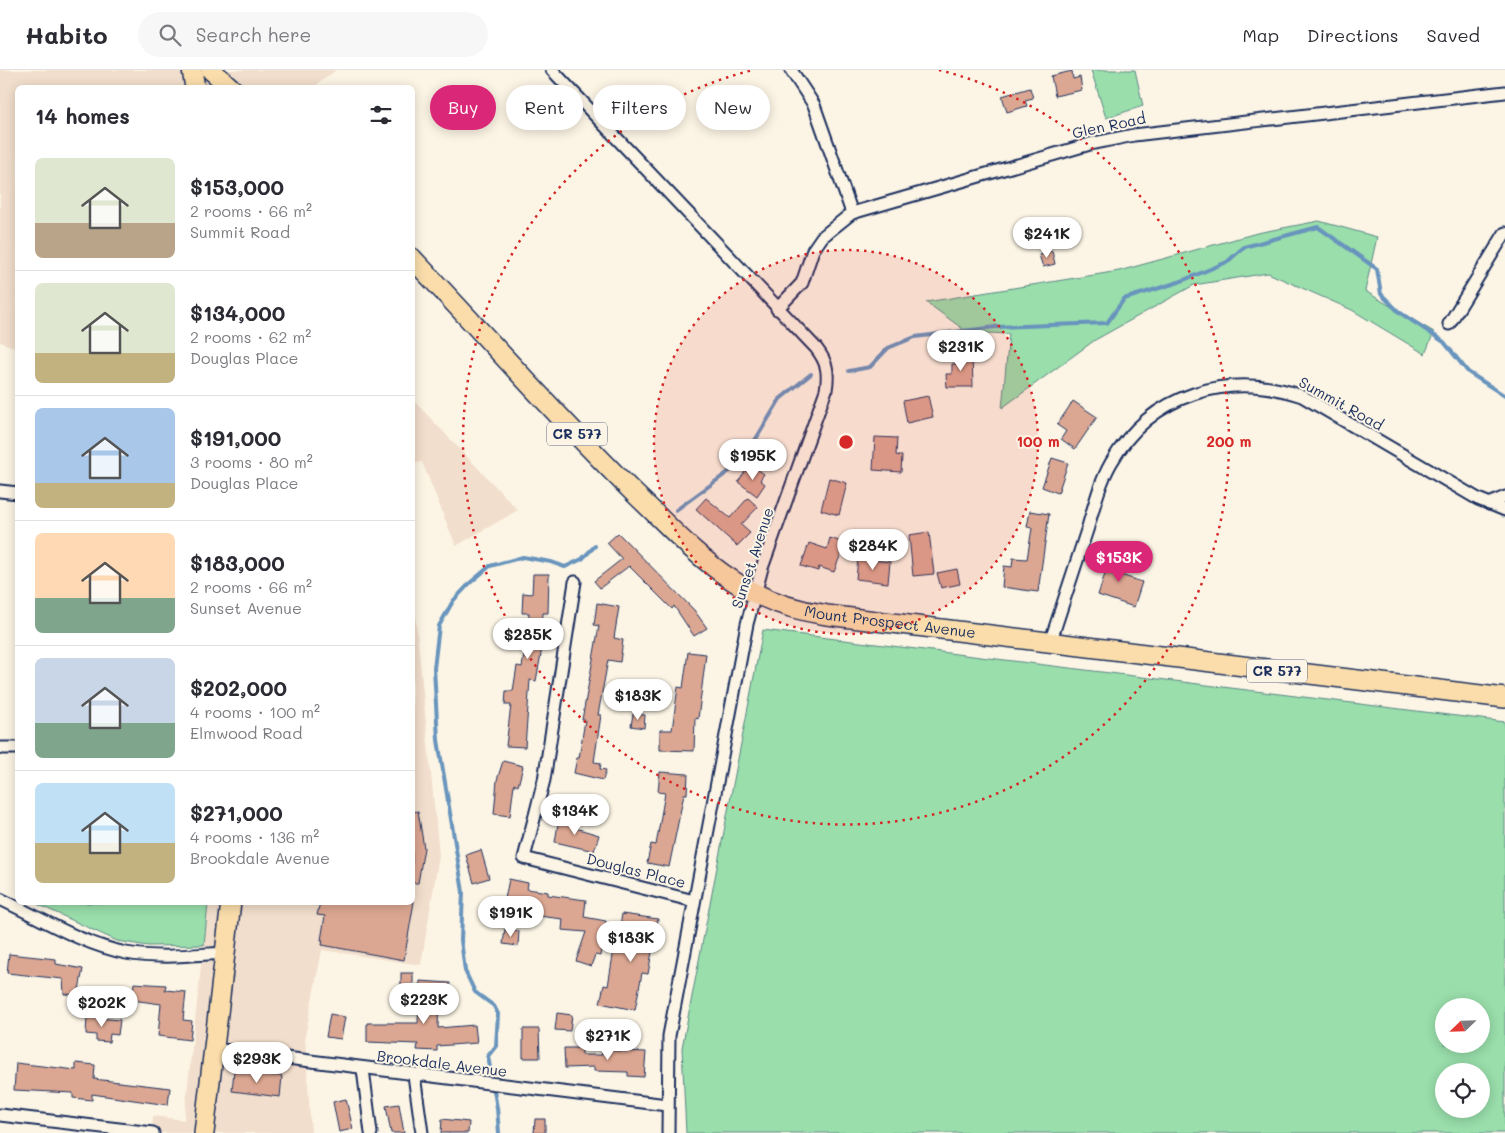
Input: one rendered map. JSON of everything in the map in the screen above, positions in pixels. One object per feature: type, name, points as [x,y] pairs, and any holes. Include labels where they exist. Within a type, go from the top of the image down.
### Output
[{"type":"main road","points":[[192,70],[194,85]]},
{"type":"main road","points":[[210,70],[228,85]]},
{"type":"main road","name":"Mount Prospect Avenue","points":[[415,261],[609,468],[678,536],[732,580],[756,595],[813,613],[1505,698]]},
{"type":"main road","points":[[204,1133],[231,905]]},
{"type":"street","name":"Sunset Avenue","points":[[552,70],[825,360],[828,381],[762,568],[747,624],[669,1036],[668,1133]]},
{"type":"street","points":[[791,70],[814,105],[852,213]]},
{"type":"street","name":"Glen Road","points":[[777,309],[802,283],[813,250],[822,237],[852,213],[1090,144],[1134,135],[1505,92]]},
{"type":"street","points":[[1449,324],[1505,233]]},
{"type":"street","name":"Summit Road","points":[[1050,643],[1109,465],[1137,429],[1162,409],[1176,401],[1206,390],[1255,385],[1302,396],[1428,471],[1489,504],[1505,510]]},
{"type":"street","points":[[0,491],[15,493]]},
{"type":"street","points":[[1489,504],[1505,498]]},
{"type":"street","name":"Douglas Place","points":[[575,582],[544,780],[524,858],[694,901]]},
{"type":"street","points":[[0,748],[15,748]]},
{"type":"street","points":[[0,899],[81,938],[118,951],[154,956],[225,953]]},
{"type":"street","name":"Brookdale Avenue","points":[[214,1049],[502,1087],[667,1105]]},
{"type":"street","points":[[362,1069],[371,1133]]},
{"type":"street","points":[[414,1075],[422,1133]]},
{"type":"street","points":[[0,1115],[153,1133]]},
{"type":"shaded area","points":[[0,70],[336,70],[317,85],[15,85],[15,347],[0,342]]},
{"type":"shaded area","points":[[415,402],[518,510],[456,546],[422,462],[415,463]]},
{"type":"shaded area","points":[[415,611],[439,855],[421,965],[322,950],[305,1036],[311,1133],[152,1133],[153,1116],[184,1120],[208,905],[415,905]]},
{"type":"green space","points":[[1091,70],[1135,70],[1143,106],[1106,118]]},
{"type":"green space","points":[[1319,221],[1377,237],[1365,291],[1434,332],[1425,354],[1352,310],[1268,273],[1194,285],[1095,340],[1002,408],[1009,334],[967,332],[926,302],[1119,271],[1257,233]]},
{"type":"green space","points":[[763,630],[1505,722],[1505,1133],[686,1133],[682,1048]]},
{"type":"green space","points":[[39,905],[208,905],[204,945],[148,946],[117,941]]},
{"type":"building","points":[[1072,71],[1073,79],[1080,77],[1082,90],[1055,96],[1051,76]]},
{"type":"building","points":[[1030,88],[1033,98],[1025,100],[1027,106],[1007,112],[1002,96]]},
{"type":"building","points":[[1052,251],[1055,264],[1043,267],[1039,255]]},
{"type":"building","points":[[955,354],[972,354],[973,387],[947,387],[946,374],[952,374],[952,364],[956,364]]},
{"type":"building","points":[[928,396],[933,417],[907,423],[903,401]]},
{"type":"building","points":[[1073,401],[1097,417],[1075,449],[1061,439],[1066,431],[1057,425]]},
{"type":"building","points":[[875,437],[897,438],[896,455],[902,456],[901,472],[873,470]]},
{"type":"building","points":[[1052,458],[1068,463],[1058,493],[1042,487]]},
{"type":"building","points":[[753,466],[764,474],[760,480],[765,484],[757,496],[738,482],[747,469],[750,471]]},
{"type":"building","points":[[829,478],[847,483],[839,515],[821,510]]},
{"type":"building","points":[[706,498],[730,518],[748,498],[758,507],[741,525],[750,533],[737,546],[696,509]]},
{"type":"building","points":[[1030,511],[1049,514],[1038,592],[1002,587],[1004,566],[1012,567],[1013,558],[1027,559],[1032,528],[1027,527]]},
{"type":"building","points":[[929,532],[934,574],[913,576],[909,535]]},
{"type":"building","points":[[618,533],[694,610],[707,628],[694,636],[674,606],[672,609],[629,566],[600,588],[594,581],[622,559],[607,543]]},
{"type":"building","points":[[830,538],[845,543],[834,572],[819,567],[818,571],[801,566],[809,543],[827,549]]},
{"type":"building","points":[[1112,552],[1127,557],[1121,575],[1142,582],[1134,607],[1098,595]]},
{"type":"building","points":[[858,558],[890,562],[888,583],[856,579]]},
{"type":"building","points":[[957,569],[960,584],[941,588],[937,573]]},
{"type":"building","points":[[533,574],[549,574],[548,613],[543,613],[541,654],[536,681],[530,680],[525,747],[506,746],[511,705],[505,705],[506,691],[513,691],[517,666],[522,667],[526,644],[518,643],[519,634],[528,634],[529,613],[522,613],[523,593],[532,594]]},
{"type":"building","points":[[597,603],[619,607],[614,638],[623,640],[620,662],[608,660],[598,715],[601,715],[594,762],[601,763],[600,769],[606,770],[603,780],[574,773],[577,758],[579,758],[585,720],[582,720],[599,626],[594,625]]},
{"type":"building","points":[[688,652],[706,654],[698,719],[695,718],[694,751],[660,750],[660,730],[672,730],[678,687],[683,688]]},
{"type":"building","points":[[633,714],[645,715],[644,728],[631,726]]},
{"type":"building","points":[[503,761],[523,766],[518,786],[514,784],[510,816],[494,814],[497,780]]},
{"type":"building","points":[[660,772],[688,774],[687,794],[684,794],[669,867],[647,863],[651,844],[656,845],[665,793],[658,792]]},
{"type":"building","points":[[418,811],[424,848],[418,883],[415,883],[415,812]]},
{"type":"building","points":[[559,818],[573,821],[572,827],[599,835],[594,851],[555,842]]},
{"type":"building","points":[[481,850],[489,878],[474,883],[466,855]]},
{"type":"building","points":[[509,879],[528,883],[527,889],[548,892],[548,895],[586,900],[584,917],[606,921],[600,956],[595,955],[591,966],[576,961],[586,932],[562,930],[563,919],[530,915],[531,904],[505,899]]},
{"type":"building","points":[[319,905],[413,905],[404,960],[322,945],[323,940],[321,940],[325,916],[317,915]]},
{"type":"building","points":[[622,914],[658,919],[648,974],[642,973],[635,1010],[600,1003],[604,985],[608,986],[614,949],[626,951],[629,927],[620,926]]},
{"type":"building","points":[[505,929],[519,931],[518,946],[503,944]]},
{"type":"building","points":[[9,954],[56,959],[56,964],[83,969],[78,995],[64,994],[63,979],[7,973]]},
{"type":"building","points":[[401,973],[413,973],[413,986],[401,986]]},
{"type":"building","points":[[420,981],[450,983],[449,995],[439,995],[438,1028],[475,1025],[477,1043],[437,1046],[437,1051],[417,1050],[418,1044],[367,1042],[367,1023],[418,1023]]},
{"type":"building","points":[[134,983],[166,985],[165,990],[186,992],[183,1020],[192,1021],[190,1040],[158,1036],[161,1004],[132,1000]]},
{"type":"building","points":[[557,1013],[572,1015],[570,1031],[555,1030]]},
{"type":"building","points":[[330,1014],[345,1017],[341,1039],[326,1037]]},
{"type":"building","points":[[87,1017],[120,1020],[118,1035],[110,1034],[109,1042],[96,1041],[96,1035],[86,1034]]},
{"type":"building","points":[[523,1029],[539,1029],[540,1058],[523,1058]]},
{"type":"building","points":[[564,1048],[582,1048],[582,1055],[602,1055],[602,1050],[646,1052],[644,1077],[628,1076],[628,1072],[594,1071],[594,1067],[565,1068]]},
{"type":"building","points":[[16,1063],[76,1070],[76,1063],[95,1065],[94,1079],[170,1088],[168,1105],[92,1094],[92,1100],[73,1098],[73,1093],[14,1090]]},
{"type":"building","points":[[234,1071],[282,1076],[280,1097],[232,1091]]},
{"type":"building","points":[[346,1099],[353,1129],[339,1132],[333,1102]]},
{"type":"building","points":[[399,1104],[404,1133],[391,1133],[386,1106]]},
{"type":"building","points":[[442,1119],[469,1122],[468,1133],[441,1133]]},
{"type":"building","points":[[535,1119],[545,1119],[545,1133],[534,1133]]},
{"type":"waterway","points":[[849,371],[870,367],[888,348],[915,337],[996,327],[1107,323],[1124,299],[1179,282],[1227,262],[1244,247],[1318,227],[1377,269],[1381,294],[1399,312],[1444,342],[1468,372],[1505,396]]},
{"type":"waterway","points":[[676,510],[742,462],[780,399],[811,374]]},
{"type":"waterway","points":[[499,1133],[497,1108],[488,1056],[496,1046],[498,1014],[494,1006],[475,992],[465,971],[461,940],[463,892],[438,740],[434,668],[439,626],[453,601],[490,566],[523,557],[551,562],[565,567],[582,559],[595,546]]}]
